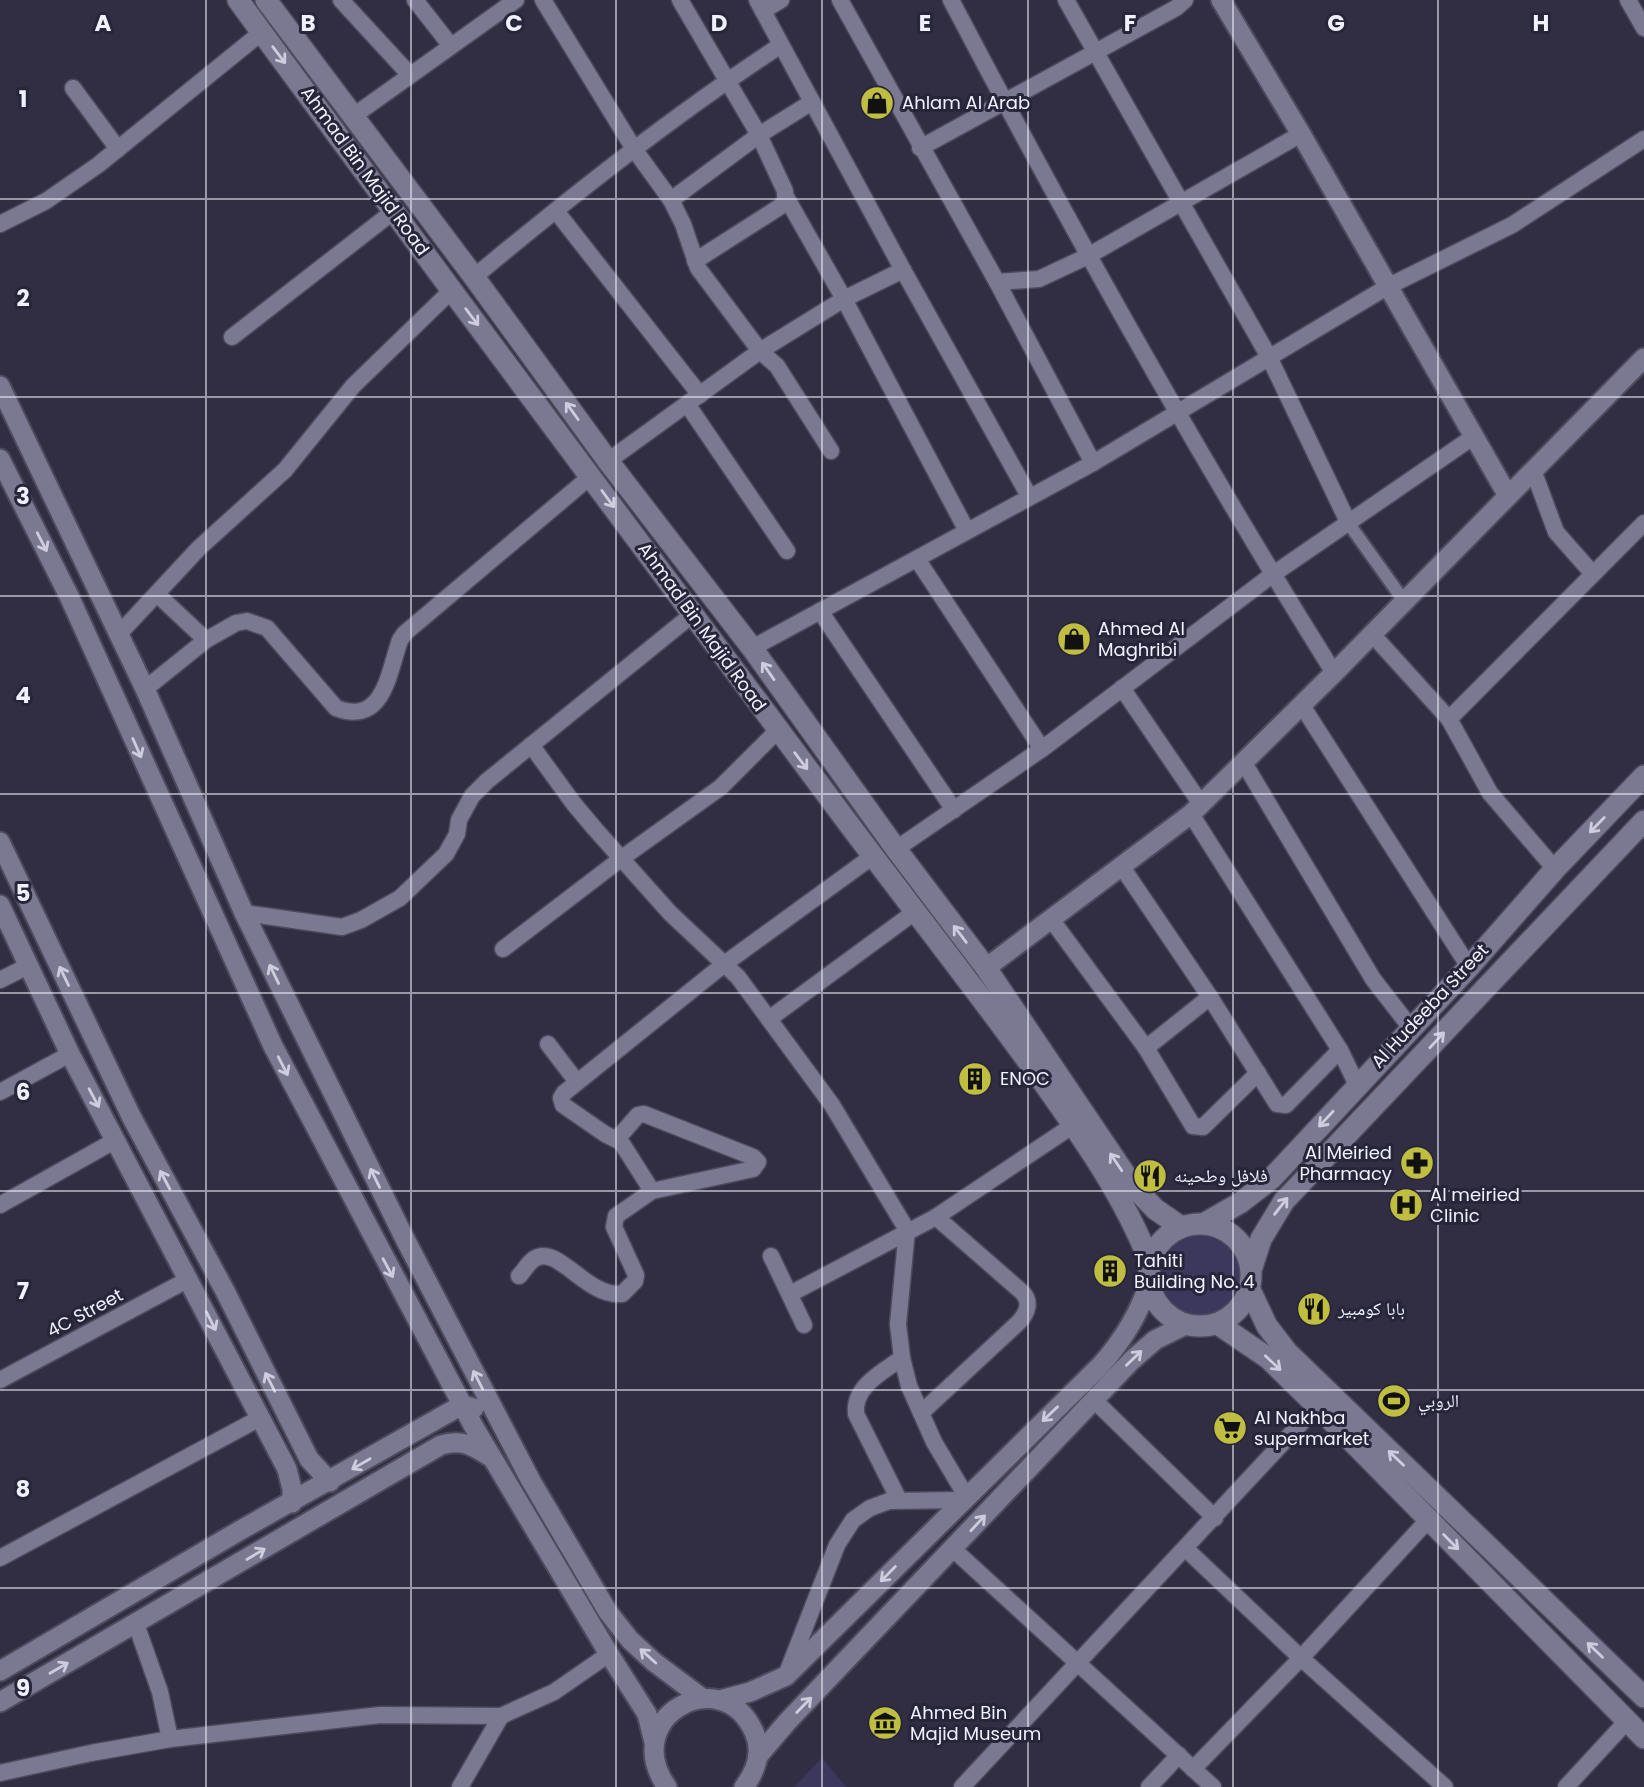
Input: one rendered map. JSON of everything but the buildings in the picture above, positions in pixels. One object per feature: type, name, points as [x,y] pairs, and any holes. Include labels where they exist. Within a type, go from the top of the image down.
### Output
[{"type":"main road","name":"Ahmad Bin Majid Road","points":[[238,0],[778,730],[981,996],[1120,1197],[1136,1229],[1149,1273]]},
{"type":"main road","name":"Ahmad Bin Majid Road","points":[[266,0],[608,461],[752,648],[896,849],[986,968],[1133,1186],[1155,1209],[1181,1227]]},
{"type":"main road","name":"Al Hudeeba Street","points":[[1205,1223],[1240,1203],[1271,1179],[1469,967],[1555,869],[1644,776]]},
{"type":"main road","name":"Al Hudeeba Street","points":[[1252,1266],[1261,1239],[1284,1201],[1644,821]]},
{"type":"main road","points":[[1205,1223],[1230,1233],[1240,1242],[1252,1266],[1250,1290],[1243,1304],[1232,1316],[1218,1324],[1185,1325],[1168,1316],[1156,1302],[1149,1273],[1156,1248],[1167,1235],[1181,1227],[1205,1223]]},
{"type":"main road","points":[[1250,1290],[1267,1326],[1287,1352],[1644,1697]]},
{"type":"main road","points":[[1218,1324],[1268,1358],[1644,1738]]},
{"type":"street","points":[[341,0],[410,75]]},
{"type":"street","points":[[415,0],[451,46]]},
{"type":"street","points":[[352,117],[516,0]]},
{"type":"street","points":[[543,0],[634,149],[671,200],[683,224],[695,261],[760,351],[777,366],[831,451]]},
{"type":"street","points":[[680,0],[759,135],[786,197],[845,299],[967,531]]},
{"type":"street","points":[[782,0],[760,5],[1029,496]]},
{"type":"street","points":[[840,0],[997,282],[1093,463]]},
{"type":"street","points":[[951,0],[1004,102],[1176,413],[1334,673]]},
{"type":"street","points":[[1066,0],[1269,357],[1349,524],[1404,601]]},
{"type":"street","points":[[920,148],[1176,8],[1185,0]]},
{"type":"street","points":[[1221,0],[1301,134],[1508,496]]},
{"type":"street","points":[[1628,0],[1644,27]]},
{"type":"street","points":[[0,224],[46,201],[98,165],[262,32]]},
{"type":"street","points":[[474,277],[634,149],[726,81],[781,45]]},
{"type":"street","points":[[73,88],[118,149]]},
{"type":"street","points":[[671,200],[759,135],[812,102]]},
{"type":"street","points":[[997,282],[1039,279],[1088,256],[1301,134]]},
{"type":"street","points":[[752,648],[1093,463],[1387,287],[1512,225],[1644,139]]},
{"type":"street","points":[[695,261],[781,206],[786,197]]},
{"type":"street","points":[[232,337],[394,211]]},
{"type":"street","points":[[556,211],[694,400],[787,551]]},
{"type":"street","points":[[608,461],[760,351],[845,299],[903,270]]},
{"type":"street","points":[[119,634],[200,548],[285,470],[353,386],[452,290]]},
{"type":"street","points":[[986,968],[1196,809],[1642,363]]},
{"type":"street","points":[[0,386],[145,689],[244,913],[399,1226],[531,1481],[608,1612],[630,1640],[654,1662],[711,1699],[736,1708],[749,1721],[757,1738],[753,1776]]},
{"type":"street","points":[[896,849],[1042,749],[1272,575],[1473,437]]},
{"type":"street","points":[[0,459],[69,596],[272,1046],[492,1459],[647,1714],[654,1742]]},
{"type":"street","points":[[1533,470],[1556,532],[1593,574]]},
{"type":"street","points":[[145,689],[206,640],[236,622],[247,621],[267,628],[336,708],[347,712],[367,710],[381,695],[400,640],[405,633],[591,476]]},
{"type":"street","points":[[1449,719],[1644,523]]},
{"type":"street","points":[[917,559],[1042,749]]},
{"type":"street","points":[[157,594],[206,640]]},
{"type":"street","points":[[820,611],[954,810]]},
{"type":"street","points":[[244,913],[342,926],[361,920],[400,898],[446,854],[472,796],[487,781],[693,614]]},
{"type":"street","points":[[1372,634],[1449,719],[1490,793],[1555,869]]},
{"type":"street","points":[[1122,688],[1340,1050],[1357,1085]]},
{"type":"street","points":[[1301,704],[1469,967]]},
{"type":"street","points":[[503,949],[721,787],[778,730]]},
{"type":"street","points":[[531,745],[574,804],[622,859],[670,912],[738,977],[832,1105],[907,1230],[898,1324],[902,1358],[909,1386],[934,1442],[964,1498]]},
{"type":"street","points":[[1244,763],[1373,979],[1411,1028]]},
{"type":"street","points":[[0,842],[132,1118],[314,1467],[330,1482]]},
{"type":"street","points":[[652,1191],[626,1147],[563,1105],[561,1098],[564,1093],[723,965],[873,856]]},
{"type":"street","points":[[1122,867],[1210,997],[1277,1104],[1286,1105],[1340,1050]]},
{"type":"street","points":[[0,905],[70,1054],[291,1479],[292,1503]]},
{"type":"street","points":[[769,1019],[916,911]]},
{"type":"street","points":[[1051,919],[1146,1048],[1189,1121],[1203,1127],[1258,1073]]},
{"type":"street","points":[[0,980],[28,966]]},
{"type":"street","points":[[1146,1048],[1210,997]]},
{"type":"street","points":[[548,1044],[577,1082]]},
{"type":"street","points":[[0,1092],[70,1054]]},
{"type":"street","points":[[519,1276],[533,1260],[546,1255],[557,1259],[601,1292],[622,1294],[635,1281],[636,1275],[614,1227],[614,1219],[652,1191],[753,1168],[758,1162],[753,1157],[644,1114],[638,1115],[617,1139]]},
{"type":"street","points":[[790,1294],[936,1217],[1072,1126]]},
{"type":"street","points":[[0,1205],[116,1140]]},
{"type":"street","points":[[922,1413],[1019,1322],[1026,1313],[1028,1304],[1022,1292],[936,1217]]},
{"type":"street","points":[[771,1256],[804,1325]]},
{"type":"street","points":[[667,1787],[658,1774],[653,1759],[654,1742],[660,1726],[670,1712],[685,1703],[750,1692],[786,1676],[1114,1350],[1135,1319],[1149,1273]]},
{"type":"street","name":"4C Street","points":[[0,1380],[189,1279]]},
{"type":"street","points":[[753,1776],[787,1722],[1094,1400],[1155,1340],[1185,1325]]},
{"type":"street","points":[[899,1500],[856,1414],[855,1406],[861,1390],[902,1358]]},
{"type":"street","points":[[235,1369],[247,1369],[273,1421],[281,1425],[290,1422]]},
{"type":"street","points":[[1094,1400],[1215,1518]]},
{"type":"street","points":[[0,1671],[239,1531],[463,1405],[478,1410],[485,1416],[531,1481]]},
{"type":"street","points":[[962,1787],[1317,1406]]},
{"type":"street","points":[[0,1558],[260,1418]]},
{"type":"street","points":[[0,1702],[441,1445],[452,1442],[473,1446],[492,1459]]},
{"type":"street","points":[[342,1503],[401,1460],[404,1448],[395,1445]]},
{"type":"street","points":[[786,1676],[841,1536],[861,1513],[879,1504],[899,1500],[964,1498]]},
{"type":"street","points":[[1193,1769],[1301,1658],[1429,1519]]},
{"type":"street","points":[[170,1739],[160,1692],[130,1628],[119,1616],[123,1607],[234,1541],[239,1531]]},
{"type":"street","points":[[953,1549],[1213,1787]]},
{"type":"street","points":[[1186,1549],[1301,1658],[1445,1787]]},
{"type":"street","points":[[0,1773],[170,1739],[380,1715],[501,1716],[554,1692],[609,1654]]},
{"type":"street","points":[[460,1787],[501,1716]]},
{"type":"street","points":[[1566,1787],[1627,1721]]},
{"type":"street","points":[[1149,1787],[1179,1755]]},
{"type":"shaded area","points":[[1192,1236],[1208,1236],[1222,1242],[1233,1253],[1239,1267],[1239,1283],[1233,1297],[1222,1308],[1208,1314],[1192,1314],[1178,1308],[1167,1297],[1161,1283],[1161,1267],[1167,1253],[1178,1242]]},
{"type":"shaded area","points":[[822,1758],[846,1787],[794,1787]]},
{"type":"place","name":"Ahlam Al Arab","points":[[877,103]]},
{"type":"place","name":"Ahmed Al Maghribi","points":[[1074,639]]},
{"type":"place","name":"ENOC","points":[[975,1079]]},
{"type":"place","name":"Al Meiried Pharmacy","points":[[1417,1163]]},
{"type":"place","name":"فلافل وطحينه","points":[[1150,1176]]},
{"type":"place","name":"Al meiried Clinic","points":[[1406,1205]]},
{"type":"place","name":"Tahiti Building No. 4","points":[[1110,1271]]},
{"type":"place","name":"بابا كومبير","points":[[1314,1309]]},
{"type":"place","name":"الروبي","points":[[1394,1401]]},
{"type":"place","name":"Al Nakhba supermarket","points":[[1230,1428]]},
{"type":"place","name":"Ahmed Bin Majid Museum","points":[[885,1723]]}]
